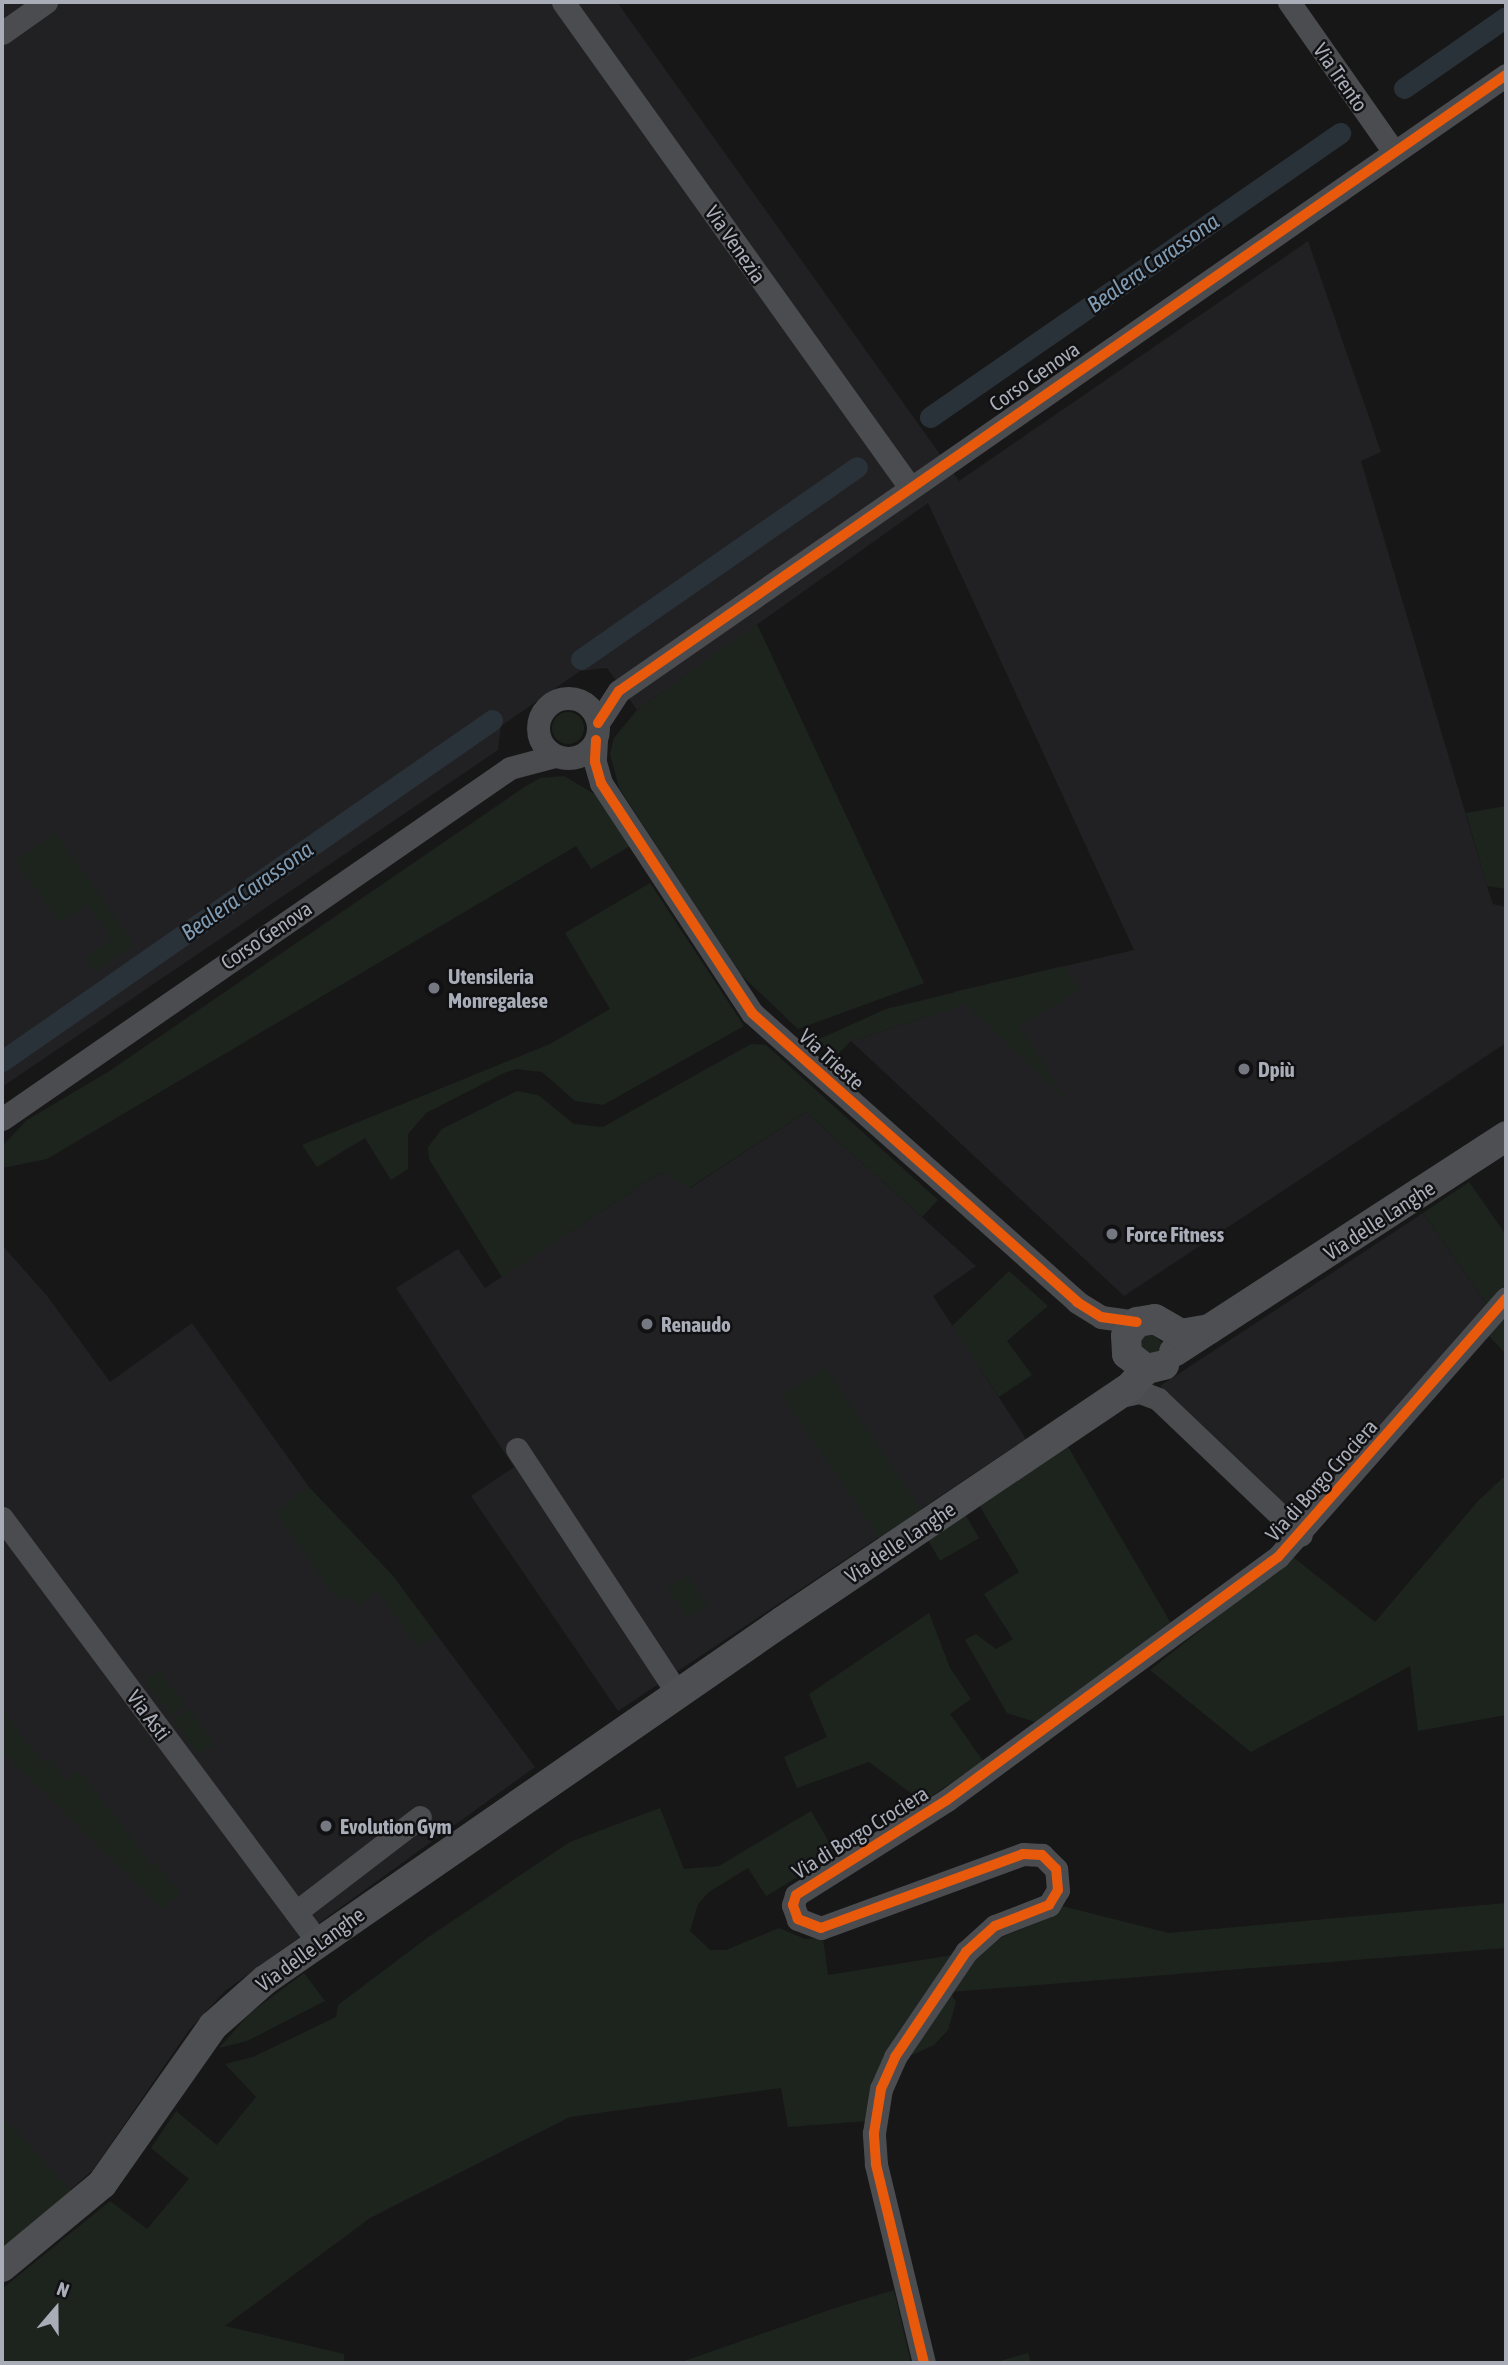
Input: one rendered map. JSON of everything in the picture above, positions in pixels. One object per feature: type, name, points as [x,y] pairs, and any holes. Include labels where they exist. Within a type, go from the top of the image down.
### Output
[{"type":"main road","name":"Via delle Langhe","points":[[2,2267],[102,2183],[228,2011],[318,1942],[677,1693],[1120,1394],[1134,1348],[1158,1368],[1173,1341],[1217,1326],[1506,1136]]},
{"type":"main road","points":[[1134,1348],[1156,1319],[1173,1341]]},
{"type":"street","points":[[2,33],[46,2]]},
{"type":"street","name":"Via Venezia","points":[[564,2],[909,486]]},
{"type":"street","name":"Via Trento","points":[[1289,2],[1394,152]]},
{"type":"street","name":"Corso Genova","points":[[510,768],[551,702],[580,700],[619,691],[909,486],[1506,75]]},
{"type":"street","name":"Corso Genova","points":[[2,1119],[12,1105],[510,768],[582,755],[619,691]]},
{"type":"street","points":[[580,700],[597,731]]},
{"type":"street","points":[[537,726],[540,741],[560,757]]},
{"type":"street","name":"Via Trieste","points":[[597,731],[601,783]]},
{"type":"street","name":"Via Trieste","points":[[560,757],[601,783],[752,1013],[1035,1267],[1101,1317],[1134,1348]]},
{"type":"street","name":"Via di Borgo Crociera","points":[[924,2363],[879,2180],[874,2148],[878,2102],[895,2057],[965,1952],[995,1926],[1049,1905],[1058,1890],[1056,1869],[1042,1855],[1023,1854],[821,1928],[798,1919],[793,1905],[796,1895],[957,1793],[1194,1623],[1301,1535],[1506,1298]]},
{"type":"street","points":[[1120,1394],[1140,1392],[1158,1399],[1301,1535]]},
{"type":"street","points":[[517,1449],[677,1693]]},
{"type":"street","name":"Via Asti","points":[[2,1518],[318,1942]]},
{"type":"street","points":[[296,1912],[420,1817]]},
{"type":"shaded area","points":[[2,2],[617,2],[959,481],[1308,241],[1381,452],[1361,461],[1487,886],[1493,904],[1506,907],[1506,1043],[1124,1296],[851,1041],[965,1004],[953,992],[1134,950],[928,503],[637,710],[607,668],[580,671],[501,726],[498,750],[2,1087]]},
{"type":"shaded area","points":[[757,624],[924,983],[798,1029],[739,973],[619,788],[610,754],[614,738],[637,710]]},
{"type":"shaded area","points":[[568,712],[579,717],[584,728],[579,739],[568,744],[557,739],[552,728],[557,717]]},
{"type":"shaded area","points":[[564,776],[596,795],[630,846],[591,869],[576,846],[47,1159],[2,1168],[2,1146],[27,1120],[108,1072],[523,788],[540,778]]},
{"type":"shaded area","points":[[1506,806],[1506,889],[1487,886],[1466,813]]},
{"type":"shaded area","points":[[55,833],[134,944],[95,972],[85,958],[112,939],[87,905],[60,923],[15,861]]},
{"type":"shaded area","points":[[650,883],[744,1026],[603,1105],[575,1101],[542,1072],[516,1069],[504,1073],[426,1113],[408,1134],[408,1169],[391,1180],[365,1138],[317,1167],[302,1145],[550,1044],[610,1009],[565,933]]},
{"type":"shaded area","points":[[1063,966],[1080,990],[1019,1026],[1069,1103],[966,1004],[851,1041],[838,1054],[815,1041],[886,1009]]},
{"type":"shaded area","points":[[751,1044],[766,1045],[938,1200],[922,1217],[806,1112],[689,1188],[661,1172],[502,1277],[429,1159],[428,1147],[442,1129],[517,1091],[538,1095],[574,1124],[603,1127]]},
{"type":"shaded area","points":[[806,1112],[976,1266],[933,1296],[1026,1439],[618,1711],[471,1496],[514,1467],[396,1288],[458,1249],[485,1288],[661,1172],[690,1188]]},
{"type":"shaded area","points":[[1469,1182],[1506,1235],[1506,1283],[1487,1304],[1423,1213]]},
{"type":"shaded area","points":[[1423,1213],[1487,1304],[1300,1520],[1160,1386]]},
{"type":"shaded area","points":[[2,1245],[48,1297],[110,1382],[192,1323],[309,1487],[393,1576],[535,1767],[225,1991],[189,2030],[93,2170],[2,2249]]},
{"type":"shaded area","points":[[1009,1271],[1048,1306],[1007,1341],[1032,1375],[999,1397],[952,1326]]},
{"type":"shaded area","points":[[1506,1312],[1506,1354],[1487,1334]]},
{"type":"shaded area","points":[[1149,1332],[1163,1343],[1161,1351],[1147,1356],[1138,1341]]},
{"type":"shaded area","points":[[825,1367],[922,1510],[879,1539],[783,1396]]},
{"type":"shaded area","points":[[1067,1445],[1172,1625],[1035,1722],[1007,1713],[965,1640],[976,1634],[996,1649],[1013,1639],[984,1594],[1019,1572],[979,1505]]},
{"type":"shaded area","points":[[1506,1475],[1506,1715],[1418,1731],[1410,1666],[1251,1752],[1150,1670],[1293,1557],[1375,1622],[1479,1500]]},
{"type":"shaded area","points":[[309,1487],[393,1576],[436,1634],[418,1647],[377,1591],[357,1606],[349,1596],[340,1603],[275,1512]]},
{"type":"shaded area","points":[[965,1514],[979,1538],[940,1561],[926,1536]]},
{"type":"shaded area","points":[[687,1575],[707,1605],[687,1618],[667,1588]]},
{"type":"shaded area","points":[[929,1613],[950,1668],[971,1699],[950,1714],[983,1761],[923,1802],[869,1762],[797,1788],[784,1757],[827,1737],[809,1694]]},
{"type":"shaded area","points":[[159,1670],[185,1705],[171,1716],[145,1681]]},
{"type":"shaded area","points":[[189,1709],[214,1744],[199,1755],[174,1720]]},
{"type":"shaded area","points":[[2,1710],[43,1763],[49,1759],[66,1780],[79,1770],[153,1866],[156,1864],[181,1893],[162,1909],[2,1751]]},
{"type":"shaded area","points":[[660,1808],[684,1869],[719,1866],[811,1811],[836,1854],[766,1896],[748,1868],[709,1892],[698,1904],[690,1931],[710,1950],[726,1950],[779,1928],[805,1939],[823,1938],[828,1975],[953,1955],[868,2121],[788,2127],[781,2088],[570,2117],[370,2218],[225,2326],[344,2354],[344,2363],[2,2363],[2,2289],[110,2201],[147,2229],[189,2179],[151,2148],[176,2111],[217,2145],[256,2097],[225,2064],[253,2057],[336,2017],[338,2005],[427,1938],[570,1842]]},
{"type":"shaded area","points":[[1506,1903],[1506,1948],[950,1992],[980,1952],[999,1938],[1042,1921],[1062,1906],[1169,1933]]},
{"type":"shaded area","points":[[304,1973],[325,2001],[247,2041],[219,2048],[249,2014]]},
{"type":"shaded area","points":[[950,1992],[956,2002],[948,2030],[934,2045],[907,2057]]},
{"type":"shaded area","points":[[2,2116],[72,2192],[2,2249]]},
{"type":"shaded area","points":[[894,2290],[911,2363],[679,2363],[832,2309]]},
{"type":"shaded area","points":[[1028,2353],[1031,2363],[993,2363]]},
{"type":"waterway","name":"Bealera Carassona","points":[[1404,88],[1506,17]]},
{"type":"waterway","name":"Bealera Carassona","points":[[930,417],[1340,133]]},
{"type":"waterway","name":"Bealera Carassona","points":[[581,659],[857,467]]},
{"type":"waterway","name":"Bealera Carassona","points":[[2,1061],[492,720]]},
{"type":"cycle path","points":[[598,723],[619,691],[1506,75]]},
{"type":"cycle path","points":[[596,740],[595,762],[601,783],[752,1013],[1077,1302],[1101,1317],[1137,1322]]},
{"type":"cycle path","points":[[924,2363],[876,2164],[874,2133],[881,2089],[895,2057],[966,1952],[995,1926],[1049,1905],[1058,1890],[1056,1869],[1042,1855],[1023,1854],[821,1928],[798,1919],[793,1905],[796,1895],[947,1800],[1278,1557],[1506,1298]]},
{"type":"place","name":"Utensileria Monregalese","points":[[434,988]]},
{"type":"place","name":"Dpiù","points":[[1244,1069]]},
{"type":"place","name":"Force Fitness","points":[[1112,1234]]},
{"type":"place","name":"Renaudo","points":[[647,1324]]},
{"type":"place","name":"Evolution Gym","points":[[326,1826]]}]
